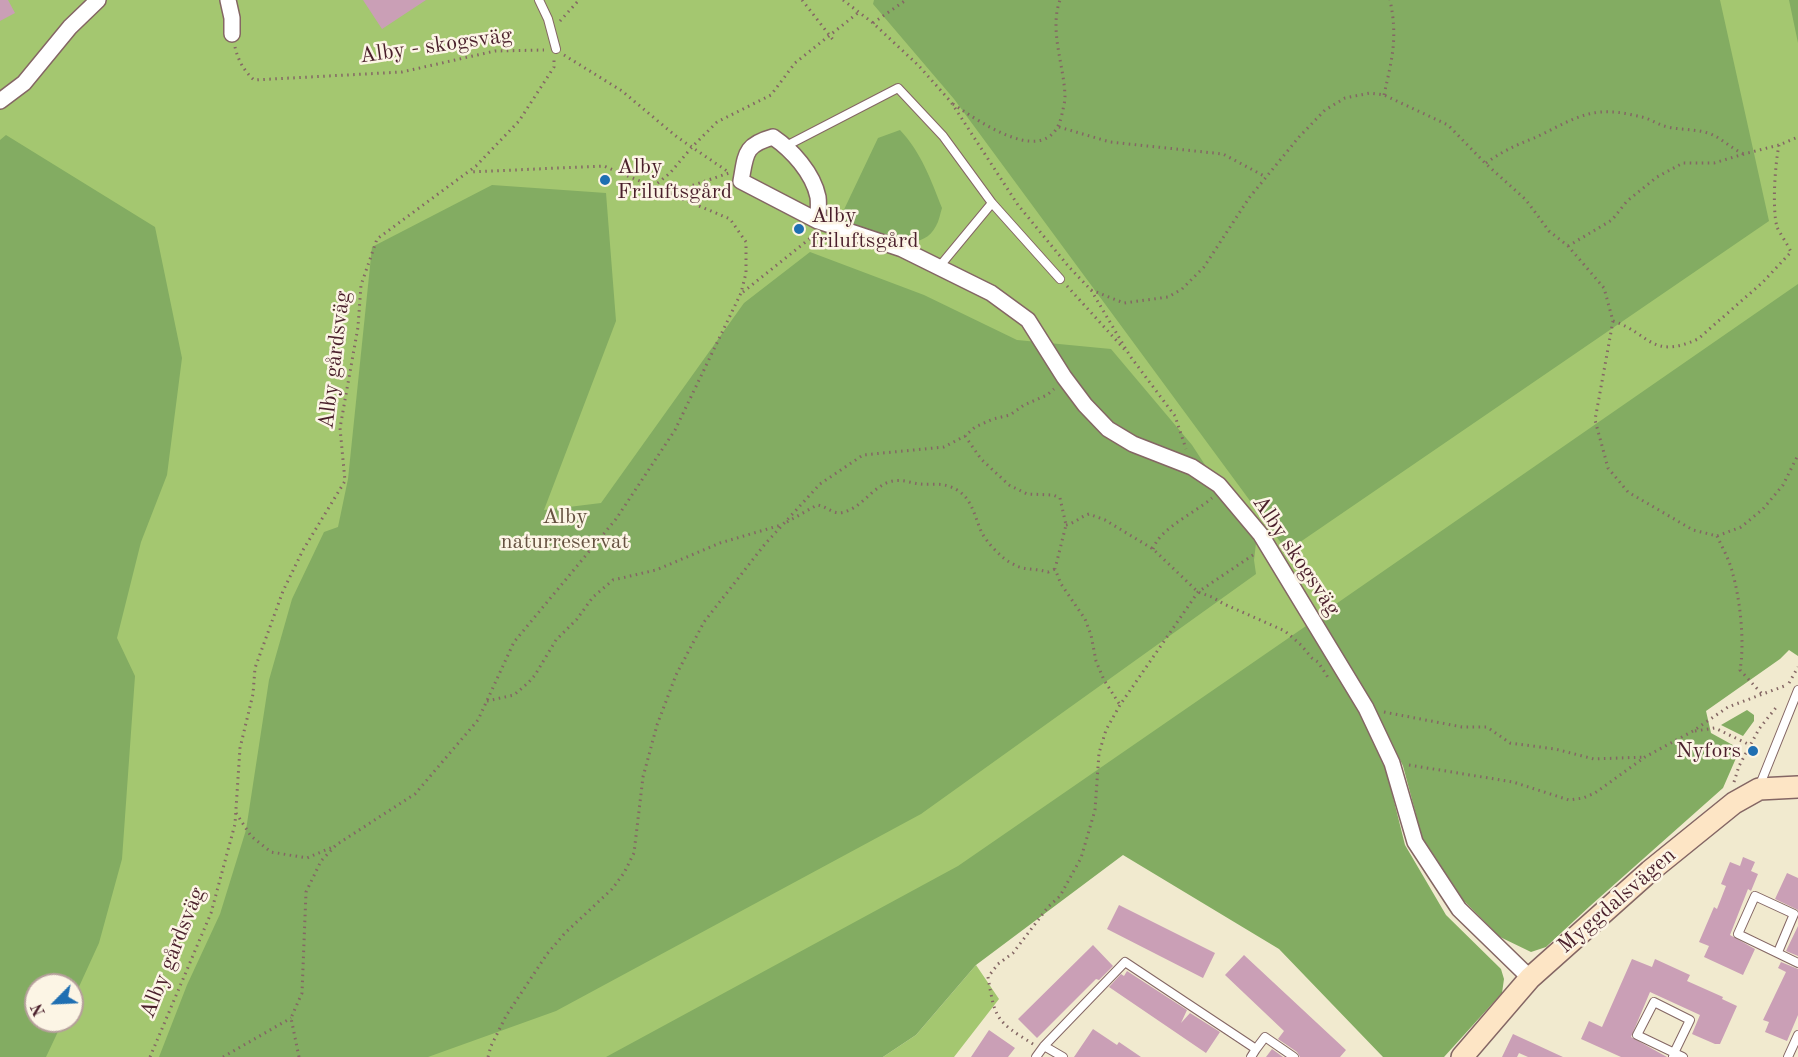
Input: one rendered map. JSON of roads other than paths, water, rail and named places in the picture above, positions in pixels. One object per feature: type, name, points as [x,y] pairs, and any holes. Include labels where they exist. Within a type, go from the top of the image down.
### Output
[{"type":"street","points":[[0,101],[24,83],[70,27],[98,0]]},
{"type":"street","points":[[228,0],[232,18],[232,34]]},
{"type":"street","name":"Alby skogsväg","points":[[786,146],[773,137],[758,141],[747,152],[735,177],[824,223],[902,249],[991,293],[1028,320],[1064,377],[1085,405],[1108,429],[1133,444],[1192,467],[1219,484],[1267,546],[1366,708],[1392,763],[1415,842],[1459,909],[1530,978]]},
{"type":"street","points":[[786,146],[812,179],[824,223]]},
{"type":"street","name":"Myggdalsvägen","points":[[1462,1057],[1530,978],[1650,871],[1734,803],[1759,789],[1798,787]]},
{"type":"lane","points":[[539,0],[548,19],[556,49]]},
{"type":"lane","points":[[786,146],[898,88],[943,136],[992,203],[1060,279]]},
{"type":"lane","points":[[939,267],[992,203]]},
{"type":"lane","points":[[1759,789],[1798,690]]},
{"type":"lane","points":[[1778,952],[1794,914],[1755,896],[1738,934],[1798,963]]},
{"type":"lane","points":[[1036,1057],[1125,962],[1256,1049]]},
{"type":"lane","points":[[1674,1055],[1690,1020],[1653,1002],[1637,1035],[1674,1055],[1683,1057]]},
{"type":"lane","points":[[1788,1057],[1798,1035]]},
{"type":"lane","points":[[1251,1057],[1265,1037],[1294,1057]]},
{"type":"lane","points":[[1044,1046],[1063,1057]]},
{"type":"place","name":"Alby Friluftsgård","points":[[605,180]]},
{"type":"place","name":"Alby friluftsgård","points":[[799,229]]},
{"type":"place","name":"Nyfors","points":[[1753,751]]},
{"type":"park label","name":"Alby naturreservat","points":[[565,530]]}]
